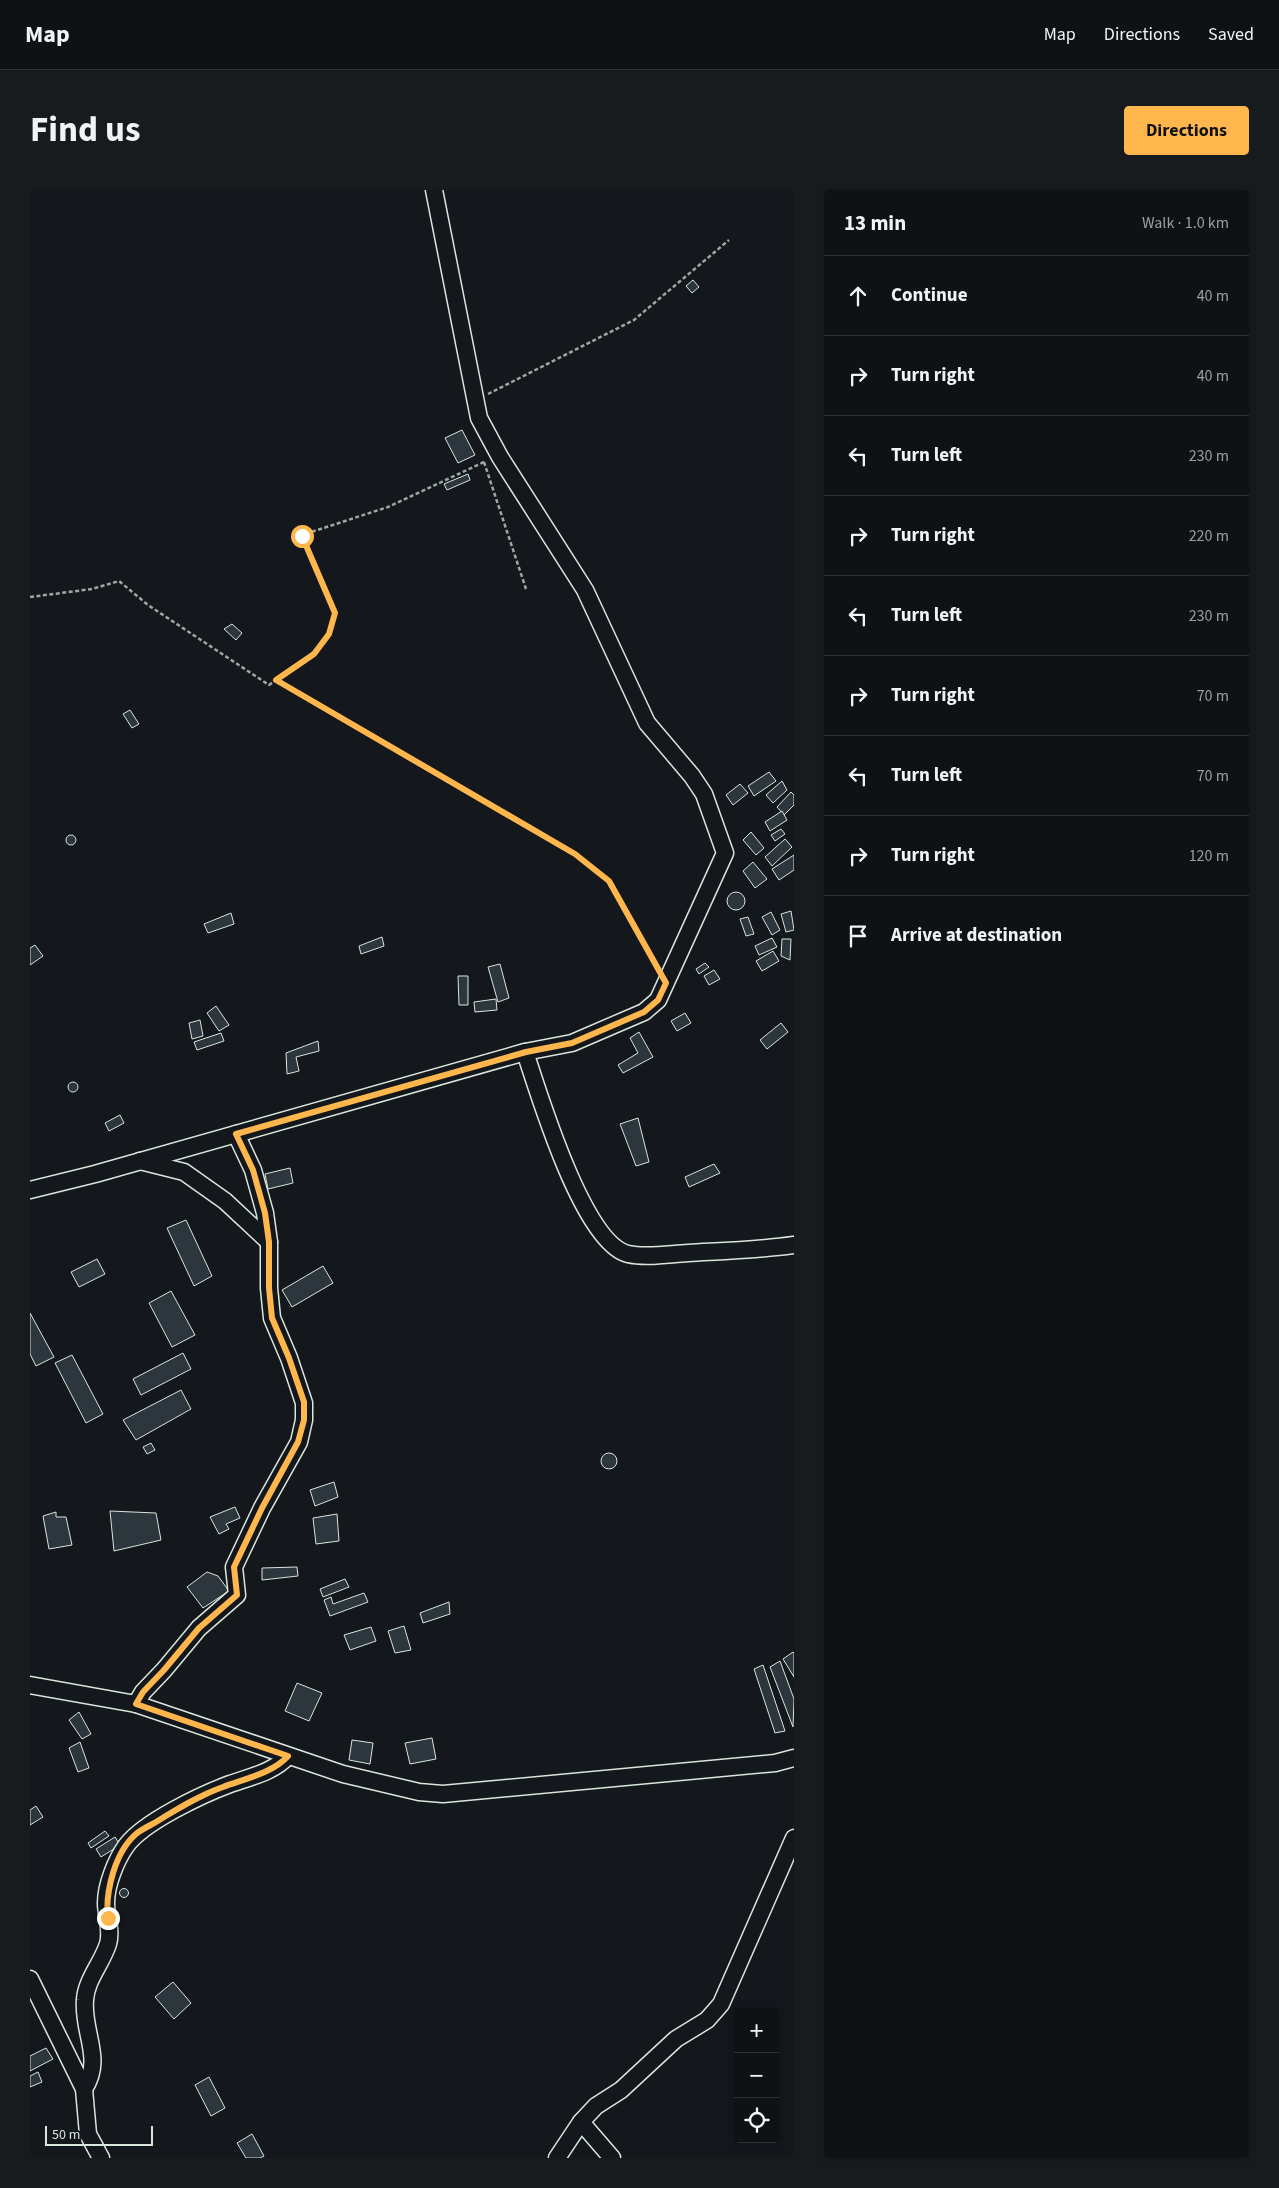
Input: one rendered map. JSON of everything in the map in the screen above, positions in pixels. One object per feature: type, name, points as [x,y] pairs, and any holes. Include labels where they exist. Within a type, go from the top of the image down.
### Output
[{"type":"street","points":[[30,1190],[140,1161],[526,1052],[572,1043],[644,1012],[658,1000],[725,853],[704,794],[692,776],[647,723],[585,590],[500,457],[479,418],[434,190]]},
{"type":"street","points":[[526,1052],[561,1156],[580,1197],[608,1242],[627,1254],[654,1255],[794,1245]]},
{"type":"street","points":[[136,1704],[143,1692],[199,1628],[237,1595],[234,1567],[262,1508],[298,1442],[304,1420],[304,1402],[289,1358],[272,1318],[269,1288],[269,1242],[265,1213],[253,1170],[236,1134]]},
{"type":"street","points":[[140,1161],[184,1172],[225,1201],[269,1242]]},
{"type":"street","points":[[30,1685],[136,1704],[343,1774],[419,1792],[443,1794],[776,1763],[794,1758]]},
{"type":"street","points":[[84,2089],[91,2079],[93,2052],[84,2010],[85,1998],[89,1984],[108,1943],[109,1930],[106,1902],[110,1881],[126,1847],[136,1834],[179,1808],[219,1788],[271,1769],[282,1763],[288,1756]]},
{"type":"street","points":[[776,1763],[794,1766]]},
{"type":"street","points":[[557,2158],[581,2122],[596,2106],[633,2080],[676,2040],[707,2020],[721,2004],[794,1838]]},
{"type":"street","points":[[30,1978],[84,2089],[88,2134],[100,2158]]},
{"type":"street","points":[[581,2122],[612,2158]]},
{"type":"path","points":[[476,401],[634,320],[729,240]]},
{"type":"path","points":[[483,453],[484,462],[526,589]]},
{"type":"path","points":[[30,597],[92,589],[119,581],[148,605],[269,685],[314,654],[329,634],[335,613],[302,536],[388,507],[484,462]]},
{"type":"path","points":[[276,680],[575,854],[609,881],[666,983]]},
{"type":"building","points":[[693,280],[699,287],[692,293],[686,286]]},
{"type":"building","points":[[462,430],[475,455],[458,463],[445,438]]},
{"type":"building","points":[[468,474],[470,480],[447,490],[444,484]]},
{"type":"building","points":[[232,624],[242,633],[236,640],[224,629]]},
{"type":"building","points":[[130,710],[139,724],[132,728],[123,714]]},
{"type":"building","points":[[769,772],[776,781],[754,796],[748,786]]},
{"type":"building","points":[[782,781],[787,790],[773,803],[766,795]]},
{"type":"building","points":[[740,784],[748,793],[733,805],[726,795]]},
{"type":"building","points":[[791,792],[794,795],[794,805],[784,815],[777,807]]},
{"type":"building","points":[[782,811],[787,820],[770,831],[765,822]]},
{"type":"building","points":[[781,829],[785,834],[775,841],[771,835]]},
{"type":"building","points":[[751,832],[764,848],[756,855],[743,840]]},
{"type":"building","points":[[69,835],[73,835],[76,840],[75,844],[69,845],[66,842],[66,838]]},
{"type":"building","points":[[785,839],[792,847],[772,866],[765,857]]},
{"type":"building","points":[[794,855],[794,870],[779,880],[772,869]]},
{"type":"building","points":[[753,862],[767,879],[755,888],[743,871]]},
{"type":"building","points":[[736,892],[742,895],[745,901],[742,907],[736,910],[730,907],[727,901],[730,895]]},
{"type":"building","points":[[791,911],[794,930],[786,932],[781,914]]},
{"type":"building","points":[[771,912],[780,930],[772,935],[762,917]]},
{"type":"building","points":[[231,913],[234,924],[208,933],[204,924]]},
{"type":"building","points":[[748,917],[754,934],[746,936],[740,919]]},
{"type":"building","points":[[382,937],[384,946],[361,954],[359,946]]},
{"type":"building","points":[[772,938],[777,947],[759,955],[755,946]]},
{"type":"building","points":[[782,939],[791,939],[790,960],[781,956]]},
{"type":"building","points":[[35,945],[43,956],[30,965],[30,948]]},
{"type":"building","points":[[773,951],[779,961],[762,971],[756,961]]},
{"type":"building","points":[[705,963],[709,967],[699,974],[696,969]]},
{"type":"building","points":[[500,964],[509,998],[498,1002],[488,967]]},
{"type":"building","points":[[714,970],[720,979],[709,985],[704,976]]},
{"type":"building","points":[[458,976],[468,976],[468,1005],[459,1005]]},
{"type":"building","points":[[496,999],[497,1010],[475,1012],[474,1002]]},
{"type":"building","points":[[216,1006],[229,1025],[219,1031],[207,1013]]},
{"type":"building","points":[[685,1013],[691,1023],[677,1031],[671,1021]]},
{"type":"building","points":[[200,1020],[203,1036],[192,1039],[189,1023]]},
{"type":"building","points":[[781,1023],[788,1032],[767,1049],[760,1040]]},
{"type":"building","points":[[639,1032],[653,1057],[623,1073],[618,1065],[638,1053],[630,1038]]},
{"type":"building","points":[[221,1033],[224,1041],[197,1050],[194,1042]]},
{"type":"building","points":[[318,1041],[319,1051],[296,1057],[299,1071],[287,1074],[286,1053]]},
{"type":"building","points":[[71,1082],[75,1082],[78,1087],[75,1092],[71,1092],[68,1089],[68,1085]]},
{"type":"building","points":[[120,1115],[124,1123],[109,1131],[105,1123]]},
{"type":"building","points":[[638,1118],[649,1162],[636,1166],[620,1124]]},
{"type":"building","points":[[714,1164],[720,1173],[689,1187],[685,1177]]},
{"type":"building","points":[[290,1168],[293,1183],[268,1189],[265,1174]]},
{"type":"building","points":[[186,1220],[212,1276],[194,1286],[167,1228]]},
{"type":"building","points":[[97,1259],[105,1274],[79,1287],[71,1272]]},
{"type":"building","points":[[323,1266],[333,1283],[292,1307],[282,1290]]},
{"type":"building","points":[[171,1291],[195,1335],[172,1347],[149,1303]]},
{"type":"building","points":[[30,1313],[54,1357],[36,1366],[30,1354]]},
{"type":"building","points":[[183,1353],[191,1369],[141,1395],[133,1379]]},
{"type":"building","points":[[72,1355],[103,1414],[86,1423],[55,1363]]},
{"type":"building","points":[[181,1390],[191,1409],[136,1440],[123,1420]]},
{"type":"building","points":[[151,1443],[155,1450],[147,1454],[143,1447]]},
{"type":"building","points":[[609,1453],[615,1455],[617,1461],[615,1467],[609,1469],[603,1467],[601,1461],[603,1455]]},
{"type":"building","points":[[334,1482],[338,1497],[315,1506],[310,1490]]},
{"type":"building","points":[[235,1507],[240,1518],[226,1524],[229,1529],[219,1534],[210,1517]]},
{"type":"building","points":[[110,1511],[156,1513],[161,1540],[114,1551]]},
{"type":"building","points":[[56,1512],[56,1517],[66,1517],[72,1545],[49,1549],[43,1516]]},
{"type":"building","points":[[337,1514],[339,1541],[316,1544],[313,1518]]},
{"type":"building","points":[[297,1567],[298,1576],[262,1580],[262,1568]]},
{"type":"building","points":[[207,1572],[218,1576],[229,1591],[203,1608],[187,1587]]},
{"type":"building","points":[[345,1579],[349,1587],[323,1597],[320,1589]]},
{"type":"building","points":[[364,1593],[368,1602],[330,1616],[324,1600],[331,1597],[333,1604]]},
{"type":"building","points":[[449,1602],[450,1614],[423,1623],[420,1613]]},
{"type":"building","points":[[404,1626],[411,1650],[395,1653],[388,1631]]},
{"type":"building","points":[[371,1627],[376,1641],[350,1650],[344,1635]]},
{"type":"building","points":[[794,1653],[794,1677],[783,1659]]},
{"type":"building","points":[[780,1661],[794,1699],[793,1727],[770,1667]]},
{"type":"building","points":[[763,1665],[785,1731],[775,1733],[754,1669]]},
{"type":"building","points":[[297,1683],[322,1693],[309,1721],[285,1711]]},
{"type":"building","points":[[79,1712],[91,1734],[82,1739],[69,1720]]},
{"type":"building","points":[[432,1738],[436,1759],[410,1764],[405,1743]]},
{"type":"building","points":[[352,1740],[373,1743],[370,1764],[349,1760]]},
{"type":"building","points":[[80,1742],[89,1768],[78,1772],[69,1748]]},
{"type":"building","points":[[36,1806],[43,1817],[30,1825],[30,1810]]},
{"type":"building","points":[[105,1831],[109,1836],[91,1848],[88,1843]]},
{"type":"building","points":[[115,1837],[120,1845],[101,1857],[96,1849]]},
{"type":"building","points":[[124,1888],[129,1893],[124,1898],[119,1893]]},
{"type":"building","points":[[173,1982],[191,2003],[174,2019],[155,1997]]},
{"type":"building","points":[[46,2048],[53,2059],[30,2071],[30,2056]]},
{"type":"building","points":[[38,2072],[42,2082],[30,2087],[30,2076]]},
{"type":"building","points":[[209,2077],[225,2108],[211,2116],[195,2085]]},
{"type":"building","points":[[252,2134],[264,2156],[260,2158],[246,2158],[237,2143]]},
{"type":"route","points":[[108,1918],[106,1902],[110,1881],[119,1859],[136,1834],[179,1808],[219,1788],[271,1769],[282,1763],[288,1756],[136,1704],[143,1692],[199,1628],[237,1595],[234,1567],[262,1508],[298,1442],[304,1420],[304,1402],[289,1358],[272,1318],[269,1288],[269,1242],[265,1213],[253,1170],[236,1134],[526,1052],[572,1043],[644,1012],[658,1000],[666,983],[625,913],[609,881],[575,854],[276,680],[314,654],[329,634],[335,613],[302,536]]}]
